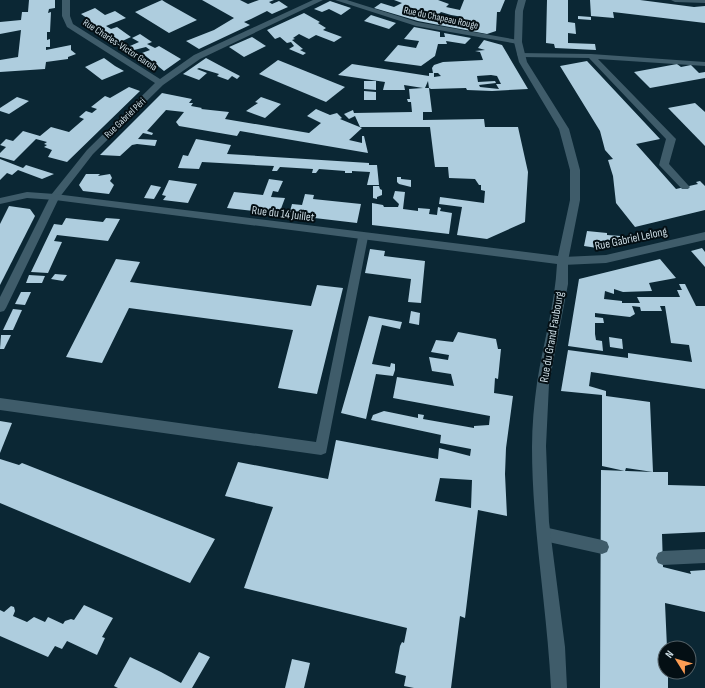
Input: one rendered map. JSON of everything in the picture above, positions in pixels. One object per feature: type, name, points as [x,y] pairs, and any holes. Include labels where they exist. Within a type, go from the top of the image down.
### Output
[{"type":"main road","name":"Rue Charles-Victor Garola","points":[[66,0],[66,16],[70,25],[160,83]]},
{"type":"main road","name":"Rue Gabriel Péri","points":[[0,308],[55,197],[90,152],[160,83],[196,57],[319,0]]},
{"type":"main road","name":"Rue du Chapeau Rouge","points":[[339,0],[416,24],[518,42]]},
{"type":"main road","name":"Rue du Grand Faubourg","points":[[522,0],[519,11],[518,42],[523,62],[564,129],[575,170],[575,200],[562,261],[562,284],[543,392],[539,446],[544,534],[557,647],[558,688]]},
{"type":"main road","points":[[675,0],[705,1]]},
{"type":"main road","points":[[521,54],[591,56],[705,64]]},
{"type":"main road","points":[[591,56],[671,139],[664,165],[685,187]]},
{"type":"main road","name":"Rue du 14 Juillet","points":[[0,201],[27,196],[55,197],[562,261]]},
{"type":"main road","name":"Rue Gabriel Lelong","points":[[562,261],[606,259],[705,236]]},
{"type":"main road","points":[[0,404],[321,449],[363,237]]},
{"type":"main road","points":[[544,534],[602,547]]},
{"type":"main road","points":[[663,558],[705,556]]},
{"type":"building","points":[[29,0],[55,0],[55,8],[49,9],[48,13],[51,12],[50,32],[47,32],[47,40],[50,39],[50,47],[46,47],[46,50],[71,45],[71,50],[76,54],[68,57],[68,59],[46,62],[45,69],[0,72],[0,60],[18,57],[21,30],[0,34],[0,22],[21,20],[22,12],[28,12]]},
{"type":"building","points":[[162,0],[197,20],[169,33],[135,12]]},
{"type":"building","points":[[202,0],[240,0],[248,4],[259,0],[274,0],[269,2],[272,4],[279,1],[288,7],[272,14],[267,11],[244,22],[250,25],[199,49],[186,41],[214,30],[234,18]]},
{"type":"building","points":[[394,0],[438,0],[449,4],[446,7],[460,10],[464,0],[505,0],[500,12],[497,12],[496,31],[487,34],[418,21],[374,8],[381,3],[394,7],[402,3]],"holes":[[[441,12],[463,17],[459,22],[447,20],[447,18],[437,16]]]},
{"type":"building","points":[[547,0],[568,0],[568,22],[575,23],[576,34],[568,33],[568,43],[595,44],[596,50],[555,48],[554,44],[546,43]]},
{"type":"building","points":[[590,0],[640,0],[694,7],[705,6],[705,23],[613,12],[614,18],[591,16]]},
{"type":"building","points":[[330,1],[351,8],[341,15],[329,9],[322,12],[314,9]]},
{"type":"building","points":[[95,8],[105,15],[115,11],[126,18],[106,26],[111,29],[117,27],[131,37],[116,44],[107,37],[112,35],[110,34],[105,36],[85,23],[90,20],[81,14]]},
{"type":"building","points":[[304,13],[320,22],[318,23],[326,28],[323,30],[342,37],[334,42],[316,35],[309,39],[299,34],[292,40],[303,49],[300,50],[306,53],[303,55],[289,49],[294,46],[291,42],[287,43],[280,37],[275,39],[267,30]]},
{"type":"building","points":[[371,15],[396,23],[389,29],[364,21]]},
{"type":"building","points":[[578,16],[591,17],[591,20],[578,19]]},
{"type":"building","points":[[414,27],[440,32],[440,37],[445,37],[444,33],[471,38],[465,44],[446,41],[447,44],[438,44],[435,56],[421,66],[384,61],[398,45],[416,48],[419,41],[404,39]]},
{"type":"building","points":[[140,34],[152,42],[147,44],[155,48],[159,46],[181,59],[164,71],[142,53],[150,50],[146,47],[134,50],[130,46],[139,42],[132,38]]},
{"type":"building","points":[[252,37],[266,46],[244,57],[229,47]]},
{"type":"building","points":[[484,40],[502,45],[528,89],[492,91],[467,90],[466,88],[429,88],[432,112],[423,112],[423,120],[484,119],[485,127],[518,127],[528,172],[525,222],[487,239],[457,235],[462,207],[439,204],[440,197],[484,203],[485,191],[481,190],[481,185],[479,185],[475,179],[449,178],[448,167],[435,167],[430,127],[360,127],[355,116],[349,119],[344,114],[353,110],[354,113],[412,112],[411,102],[408,102],[407,99],[410,99],[409,89],[423,88],[404,85],[405,90],[383,90],[385,82],[338,75],[352,64],[429,76],[429,73],[433,73],[432,68],[434,65],[443,62],[483,60],[480,52],[475,51],[485,50],[478,48]],"holes":[[[434,73],[438,73],[441,76],[434,77]],[[477,76],[497,76],[501,84],[496,84],[499,89],[480,87],[479,85],[496,83],[495,81],[478,82]],[[428,81],[429,88],[425,88]]]},
{"type":"building","points":[[104,58],[124,71],[102,80],[85,67]]},
{"type":"building","points":[[206,58],[240,76],[237,79],[232,76],[228,80],[217,76],[219,74],[199,68],[197,69],[207,73],[199,80],[183,74]]},
{"type":"building","points":[[278,60],[345,87],[326,102],[259,74]]},
{"type":"building","points":[[587,61],[660,139],[636,144],[676,189],[698,184],[696,182],[700,181],[705,186],[705,210],[635,227],[616,203],[613,176],[608,160],[613,159],[605,150],[600,131],[560,66]]},
{"type":"building","points":[[677,64],[681,67],[691,65],[699,73],[705,72],[705,78],[650,88],[634,72]]},
{"type":"building","points":[[364,81],[376,81],[376,90],[364,89]]},
{"type":"building","points":[[129,87],[140,91],[67,162],[48,157],[52,150],[44,147],[47,145],[44,144],[47,142],[36,139],[14,161],[0,157],[0,153],[6,147],[0,145],[6,139],[13,141],[23,131],[40,136],[51,127],[69,132],[84,119],[79,117],[86,111],[92,113],[97,109],[91,107],[105,96],[110,98]]},
{"type":"building","points":[[364,91],[376,92],[376,100],[364,100]]},
{"type":"building","points":[[162,93],[192,99],[189,103],[193,103],[191,106],[202,108],[201,109],[229,112],[225,119],[309,133],[321,123],[307,116],[316,109],[330,115],[337,113],[342,118],[340,119],[362,128],[349,140],[362,143],[362,136],[364,136],[368,153],[240,131],[237,136],[179,126],[176,122],[184,112],[166,110],[147,131],[153,133],[152,135],[143,133],[138,139],[157,140],[155,146],[137,144],[132,145],[120,156],[100,155]]},
{"type":"building","points":[[17,97],[29,101],[9,114],[0,111],[0,108]]},
{"type":"building","points":[[261,97],[281,104],[265,118],[246,111],[258,103],[255,102]]},
{"type":"building","points":[[695,103],[705,112],[705,146],[668,108]]},
{"type":"building","points":[[196,139],[231,145],[227,154],[369,163],[369,165],[377,165],[379,185],[367,185],[370,172],[352,171],[352,173],[345,173],[345,171],[319,169],[316,173],[312,173],[313,169],[280,167],[277,171],[272,171],[274,166],[202,162],[199,169],[178,168],[183,155],[188,156]]},
{"type":"building","points":[[0,159],[23,168],[26,165],[54,174],[42,179],[18,170],[12,175],[7,173],[0,180]]},
{"type":"building","points":[[86,174],[100,174],[98,176],[110,174],[112,178],[110,181],[114,185],[109,194],[83,191],[79,185]]},
{"type":"building","points":[[397,177],[411,180],[411,187],[399,184],[397,182]]},
{"type":"building","points":[[269,179],[283,181],[278,192],[273,191],[271,197],[285,198],[279,214],[227,208],[234,192],[263,195]]},
{"type":"building","points":[[169,180],[197,184],[188,203],[163,200],[166,196],[162,195]]},
{"type":"building","points":[[151,185],[161,187],[154,199],[144,198]]},
{"type":"building","points":[[373,186],[379,186],[382,190],[382,195],[377,197],[377,199],[373,198]]},
{"type":"building","points":[[395,191],[405,192],[403,209],[418,211],[418,208],[430,209],[429,214],[437,215],[438,207],[441,208],[440,211],[452,213],[449,234],[372,225],[372,203],[383,205],[384,207],[398,207],[399,204],[393,198]]},
{"type":"building","points":[[305,194],[314,195],[313,199],[361,204],[357,223],[289,215],[292,204],[302,205]]},
{"type":"building","points":[[9,206],[30,209],[35,216],[0,285],[0,224]]},
{"type":"building","points":[[66,218],[103,222],[106,218],[120,219],[108,241],[57,235],[54,241],[62,242],[48,273],[31,272],[54,224],[62,225]]},
{"type":"building","points":[[587,231],[607,233],[607,235],[649,238],[604,249],[584,246]]},
{"type":"building","points":[[702,248],[705,252],[705,267],[691,251]]},
{"type":"building","points":[[370,249],[385,251],[384,256],[425,261],[421,303],[408,302],[411,279],[365,273]]},
{"type":"building","points":[[116,259],[140,262],[130,282],[311,306],[317,285],[343,288],[317,394],[278,388],[293,330],[129,308],[102,363],[66,357]]},
{"type":"building","points":[[660,259],[676,278],[649,283],[652,291],[623,292],[614,289],[614,294],[605,291],[604,299],[622,301],[622,303],[640,303],[637,297],[680,297],[677,290],[682,290],[679,284],[685,284],[696,306],[705,306],[705,389],[591,372],[589,386],[606,391],[606,396],[650,402],[653,472],[626,468],[625,471],[602,466],[602,395],[561,391],[568,350],[628,358],[628,353],[692,362],[689,345],[671,343],[665,306],[660,306],[662,311],[641,311],[640,307],[632,306],[635,314],[630,317],[595,313],[595,317],[603,318],[604,323],[595,323],[595,334],[596,340],[602,341],[603,351],[568,346],[579,279]]},
{"type":"building","points":[[55,274],[67,275],[63,281],[51,279]]},
{"type":"building","points":[[29,275],[45,276],[42,283],[26,283]]},
{"type":"building","points":[[21,292],[31,292],[25,305],[15,304]]},
{"type":"building","points":[[13,309],[22,310],[13,330],[3,330]]},
{"type":"building","points":[[411,311],[420,313],[419,325],[409,323]]},
{"type":"building","points":[[369,316],[402,322],[400,329],[382,325],[372,364],[390,367],[391,363],[395,364],[395,370],[393,376],[376,374],[366,419],[341,413]]},
{"type":"building","points":[[458,332],[496,339],[498,349],[501,349],[498,379],[495,378],[494,393],[513,396],[506,448],[505,474],[507,516],[478,510],[465,618],[460,616],[451,688],[414,688],[404,686],[406,676],[395,673],[400,646],[402,642],[404,643],[407,628],[244,588],[273,507],[225,496],[238,462],[328,479],[336,440],[438,459],[439,448],[470,456],[471,449],[440,443],[441,435],[371,420],[373,415],[384,411],[418,418],[418,414],[424,415],[423,419],[474,428],[474,426],[489,425],[490,416],[393,398],[397,377],[454,386],[451,374],[432,371],[429,357],[448,360],[449,355],[431,352],[436,340],[453,342]],"holes":[[[440,478],[472,480],[471,508],[435,501]]]},
{"type":"building","points":[[1,335],[11,335],[4,349],[0,349]]},
{"type":"building","points":[[609,337],[622,339],[623,349],[610,347]]},
{"type":"building","points":[[0,421],[12,423],[0,453]]},
{"type":"building","points":[[0,459],[19,465],[22,463],[215,539],[190,583],[0,503]]},
{"type":"building","points":[[601,470],[668,472],[668,485],[705,486],[705,532],[662,534],[663,567],[691,574],[690,571],[705,570],[705,612],[665,603],[667,640],[657,640],[657,680],[668,680],[668,688],[600,688]]},
{"type":"building","points":[[84,605],[113,618],[102,637],[105,638],[97,655],[67,641],[62,649],[55,646],[48,657],[0,636],[0,610],[4,612],[11,606],[14,607],[15,611],[13,616],[27,622],[34,617],[45,622],[48,617],[63,624],[65,621],[71,619],[74,620]]},
{"type":"building","points":[[199,652],[210,657],[192,688],[118,688],[114,686],[130,657],[181,683]]},
{"type":"building","points":[[292,659],[310,663],[304,688],[285,688]]}]
